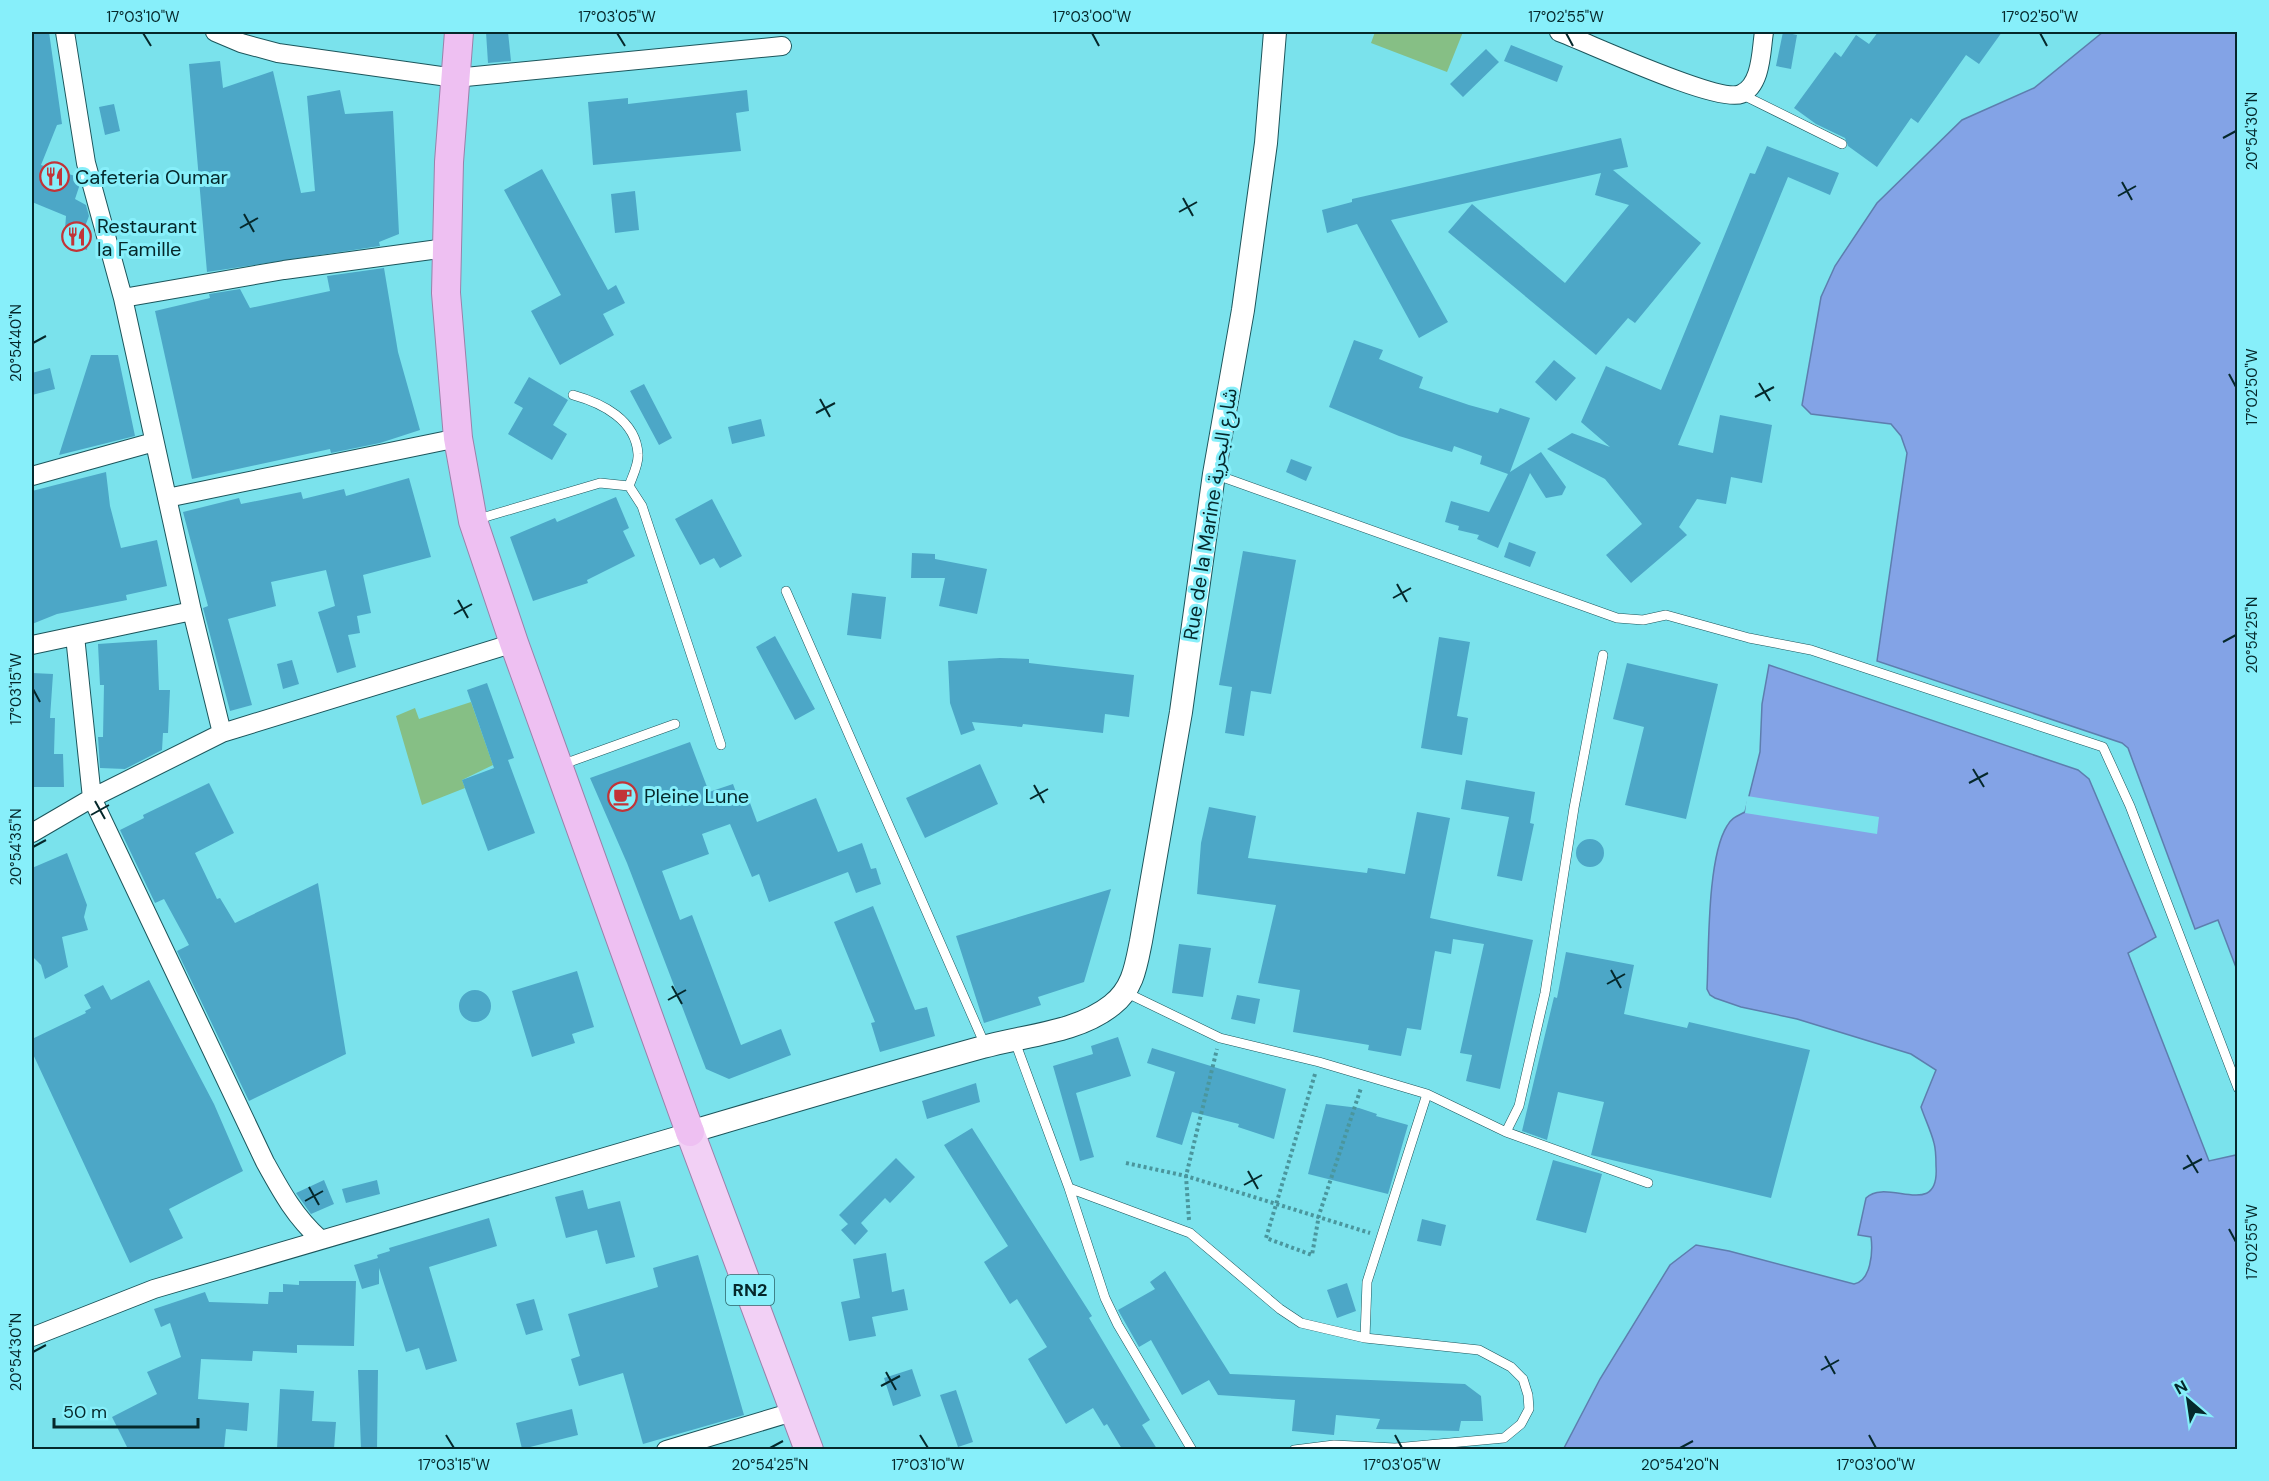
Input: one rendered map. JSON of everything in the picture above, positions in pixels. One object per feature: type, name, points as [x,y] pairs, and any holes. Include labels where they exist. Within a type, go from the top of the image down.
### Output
[{"type":"highway","name":"RN2","points":[[459,32],[446,248],[446,292],[458,438],[473,521],[514,643],[690,1132]]},
{"type":"main road","name":"RN2","points":[[690,1132],[809,1449]]},
{"type":"street","points":[[65,32],[86,163],[123,298],[192,611],[222,733]]},
{"type":"street","points":[[214,32],[241,43],[278,53],[455,78],[782,46]]},
{"type":"street","name":"Rue de la Marine شارع البحرية","points":[[1127,993],[1141,941],[1181,712],[1214,474],[1243,310],[1263,166],[1275,32]]},
{"type":"street","points":[[1559,32],[1696,87],[1730,95],[1741,94],[1751,87],[1757,75],[1764,32]]},
{"type":"street","points":[[123,298],[284,270],[446,248]]},
{"type":"street","points":[[167,498],[458,438]]},
{"type":"street","points":[[32,476],[154,442]]},
{"type":"street","points":[[32,645],[192,611]]},
{"type":"street","points":[[75,636],[92,798],[265,1162],[290,1207],[303,1224],[320,1239]]},
{"type":"street","points":[[32,833],[92,798],[222,733],[514,643]]},
{"type":"street","points":[[32,1337],[154,1289],[985,1046],[1094,1017],[1127,993]]},
{"type":"street","points":[[666,1449],[796,1411]]},
{"type":"lane","points":[[1741,94],[1842,144]]},
{"type":"lane","points":[[573,395],[600,403],[620,417],[636,440],[639,457],[629,486]]},
{"type":"lane","points":[[1214,474],[1617,618],[1643,620],[1666,615],[1749,638],[1810,650],[2103,747],[2130,806],[2238,1088]]},
{"type":"lane","points":[[473,521],[600,483],[629,486]]},
{"type":"lane","points":[[629,486],[642,506],[721,745]]},
{"type":"lane","points":[[786,591],[985,1046]]},
{"type":"lane","points":[[1506,1132],[1519,1106],[1545,993],[1574,808],[1603,655]]},
{"type":"lane","points":[[558,766],[675,724]]},
{"type":"lane","points":[[1127,993],[1220,1038],[1319,1062],[1427,1094],[1506,1132],[1648,1183]]},
{"type":"lane","points":[[1014,1040],[1069,1188],[1105,1298],[1118,1325],[1192,1449]]},
{"type":"lane","points":[[1365,1338],[1367,1282],[1427,1094]]},
{"type":"lane","points":[[1069,1188],[1190,1233],[1280,1309],[1301,1323],[1365,1338],[1479,1350],[1497,1358],[1523,1379],[1529,1409],[1521,1424],[1504,1438],[1395,1448],[1334,1445],[1294,1449]]},
{"type":"path","points":[[1190,1233],[1186,1176],[1220,1038]]},
{"type":"path","points":[[1319,1062],[1266,1238],[1312,1255],[1319,1215],[1365,1077]]},
{"type":"path","points":[[1126,1163],[1186,1176],[1319,1215],[1381,1236]]},
{"type":"green space","points":[[1375,32],[1463,32],[1447,72],[1371,43]]},
{"type":"green space","points":[[471,702],[493,765],[462,780],[465,788],[422,805],[396,716],[415,708],[419,719]]},
{"type":"water","points":[[2103,32],[2237,32],[2237,970],[2218,920],[2195,929],[2128,748],[2122,743],[1877,661],[1907,453],[1901,436],[1891,424],[1811,414],[1802,405],[1821,297],[1835,266],[1877,203],[1962,120],[2034,88]]},
{"type":"water","points":[[1769,665],[2078,770],[2089,779],[2156,937],[2128,953],[2209,1161],[2236,1155],[2237,1449],[1563,1450],[1600,1379],[1670,1265],[1696,1245],[1729,1251],[1854,1284],[1864,1278],[1871,1258],[1871,1237],[1858,1235],[1866,1198],[1875,1193],[1886,1192],[1921,1195],[1930,1191],[1935,1182],[1935,1146],[1921,1107],[1936,1070],[1911,1054],[1797,1019],[1741,1007],[1715,998],[1707,989],[1710,905],[1716,859],[1720,841],[1729,823],[1745,812],[1760,752],[1762,704]]},
{"type":"pier","points":[[1747,796],[1879,817],[1877,834],[1745,813]]},
{"type":"building","points":[[32,32],[49,32],[62,124],[57,125],[41,165],[78,177],[80,184],[75,199],[86,205],[89,216],[84,229],[89,230],[87,250],[64,243],[66,216],[32,202]]},
{"type":"building","points":[[486,32],[508,32],[511,61],[488,63]]},
{"type":"building","points":[[1783,32],[1797,35],[1791,69],[1776,66]]},
{"type":"building","points":[[1878,32],[2002,32],[1979,64],[1966,55],[1918,123],[1911,118],[1877,167],[1848,146],[1845,138],[1816,124],[1794,108],[1835,52],[1841,57],[1856,35],[1869,44]]},
{"type":"building","points":[[1511,45],[1563,66],[1557,82],[1504,61]]},
{"type":"building","points":[[1486,49],[1499,62],[1463,97],[1450,84]]},
{"type":"building","points":[[220,61],[223,88],[273,71],[301,193],[315,191],[307,96],[340,90],[345,114],[393,111],[399,234],[379,242],[380,246],[207,272],[189,64]]},
{"type":"building","points":[[747,90],[749,111],[736,113],[741,151],[593,165],[588,102],[628,98],[628,104]]},
{"type":"building","points":[[114,104],[120,131],[105,135],[99,107]]},
{"type":"building","points":[[1621,138],[1628,167],[1613,170],[1701,243],[1635,323],[1628,318],[1596,355],[1448,232],[1472,204],[1565,283],[1629,205],[1595,195],[1601,173],[1391,220],[1448,322],[1419,338],[1357,224],[1327,233],[1322,210],[1352,202],[1352,199]]},
{"type":"building","points":[[1767,146],[1839,173],[1830,195],[1788,177],[1678,445],[1713,453],[1720,415],[1772,425],[1762,483],[1731,477],[1726,504],[1697,499],[1679,527],[1687,535],[1631,583],[1606,555],[1642,524],[1605,479],[1547,449],[1572,433],[1610,447],[1581,422],[1606,366],[1661,390],[1750,173],[1755,174]]},
{"type":"building","points":[[542,169],[608,290],[616,285],[625,303],[603,314],[614,335],[560,365],[531,311],[561,295],[504,190]]},
{"type":"building","points":[[635,191],[639,230],[615,233],[611,194]]},
{"type":"building","points":[[384,268],[398,352],[420,430],[380,443],[331,453],[330,449],[192,479],[155,311],[210,298],[209,294],[240,289],[250,308],[330,291],[327,276]]},
{"type":"building","points":[[1354,340],[1383,350],[1379,359],[1423,377],[1419,388],[1498,413],[1500,408],[1530,418],[1510,472],[1541,452],[1566,487],[1562,495],[1546,498],[1530,473],[1498,548],[1477,539],[1479,535],[1458,530],[1459,526],[1445,522],[1451,501],[1489,512],[1508,474],[1480,464],[1482,456],[1454,446],[1452,452],[1399,436],[1329,407]]},
{"type":"building","points":[[91,355],[118,355],[135,436],[59,455]]},
{"type":"building","points":[[1554,360],[1576,378],[1556,401],[1535,382]]},
{"type":"building","points":[[50,368],[55,389],[32,395],[32,373]]},
{"type":"building","points":[[529,377],[568,400],[553,425],[567,434],[552,460],[508,434],[523,408],[514,403]]},
{"type":"building","points":[[644,384],[672,438],[659,445],[630,391]]},
{"type":"building","points":[[761,419],[765,436],[732,444],[728,427]]},
{"type":"building","points":[[1291,459],[1312,467],[1306,481],[1286,472]]},
{"type":"building","points":[[106,472],[110,506],[121,548],[157,540],[167,586],[126,595],[127,600],[57,614],[32,624],[32,491]]},
{"type":"building","points":[[409,478],[431,557],[363,575],[371,613],[357,616],[360,633],[348,635],[356,667],[337,673],[318,612],[335,606],[326,570],[271,582],[276,606],[228,619],[252,705],[230,711],[203,608],[208,606],[183,512],[239,498],[241,504],[301,492],[303,499],[344,489],[346,496]]},
{"type":"building","points":[[616,497],[629,528],[623,531],[635,556],[587,580],[588,583],[533,601],[510,537],[555,518],[557,522]]},
{"type":"building","points":[[712,499],[742,556],[720,568],[714,558],[700,565],[675,519]]},
{"type":"building","points":[[1509,542],[1536,552],[1530,567],[1504,557]]},
{"type":"building","points":[[1243,551],[1296,560],[1271,694],[1251,691],[1244,736],[1225,733],[1232,687],[1219,685]]},
{"type":"building","points":[[912,553],[935,554],[935,559],[987,569],[977,614],[939,606],[945,578],[911,578]]},
{"type":"building","points":[[852,593],[886,597],[881,639],[847,635]]},
{"type":"building","points":[[775,636],[815,709],[795,720],[756,647]]},
{"type":"building","points":[[1439,637],[1470,642],[1457,716],[1468,718],[1462,755],[1421,748]]},
{"type":"building","points":[[157,640],[159,690],[170,690],[168,733],[163,733],[162,750],[125,769],[100,768],[98,737],[103,737],[104,685],[100,685],[98,644]]},
{"type":"building","points":[[1029,659],[1029,663],[1134,675],[1129,717],[1105,714],[1103,733],[1023,724],[1022,727],[972,722],[975,730],[961,735],[950,703],[948,661]]},
{"type":"building","points":[[292,660],[299,684],[283,689],[277,664]]},
{"type":"building","points":[[1627,663],[1718,684],[1686,819],[1625,805],[1644,727],[1613,719]]},
{"type":"building","points":[[32,673],[53,674],[50,718],[55,718],[54,754],[63,754],[64,787],[32,787]]},
{"type":"building","points":[[487,683],[514,758],[508,760],[535,833],[488,851],[462,780],[494,768],[467,690]]},
{"type":"building","points":[[690,742],[709,792],[733,784],[741,806],[750,803],[757,822],[816,798],[838,852],[862,843],[871,869],[876,868],[881,884],[856,893],[848,872],[769,902],[759,874],[752,877],[730,824],[702,834],[709,854],[662,871],[680,920],[692,915],[741,1045],[781,1029],[791,1055],[729,1079],[706,1069],[627,863],[590,778]]},
{"type":"building","points":[[980,764],[998,804],[925,838],[906,798]]},
{"type":"building","points":[[1466,780],[1535,792],[1530,823],[1534,824],[1522,881],[1497,876],[1509,817],[1461,809]]},
{"type":"building","points":[[209,783],[234,833],[195,853],[217,899],[220,898],[235,923],[318,883],[346,1054],[249,1101],[177,951],[189,945],[164,899],[155,903],[120,830],[144,818],[143,815]]},
{"type":"building","points":[[1209,807],[1256,816],[1248,858],[1367,873],[1368,868],[1405,874],[1417,812],[1450,818],[1430,918],[1533,940],[1500,1089],[1466,1081],[1472,1055],[1460,1053],[1484,944],[1453,939],[1451,954],[1435,951],[1421,1030],[1407,1028],[1401,1056],[1368,1050],[1369,1045],[1293,1032],[1300,990],[1258,983],[1276,905],[1197,894],[1201,843]]},
{"type":"building","points":[[1590,839],[1600,843],[1604,853],[1600,863],[1590,867],[1580,863],[1576,853],[1580,843]]},
{"type":"building","points":[[67,853],[87,905],[84,917],[88,930],[62,937],[68,967],[45,979],[41,965],[32,956],[32,868]]},
{"type":"building","points":[[1111,889],[1084,982],[1038,997],[1041,1005],[984,1023],[956,936]]},
{"type":"building","points":[[873,906],[915,1010],[927,1007],[935,1036],[880,1052],[871,1023],[875,1022],[834,922]]},
{"type":"building","points":[[1179,944],[1211,948],[1203,997],[1172,993]]},
{"type":"building","points":[[1566,952],[1634,965],[1624,1014],[1687,1028],[1689,1022],[1810,1050],[1771,1198],[1591,1155],[1604,1102],[1558,1092],[1547,1140],[1522,1131],[1554,997],[1557,998]]},
{"type":"building","points":[[577,971],[594,1027],[572,1034],[575,1043],[532,1057],[512,991]]},
{"type":"building","points":[[149,980],[214,1104],[243,1171],[169,1209],[183,1238],[130,1263],[32,1052],[32,1039],[86,1013],[85,1011],[91,1008],[84,995],[103,985],[111,1000]]},
{"type":"building","points":[[475,990],[486,995],[491,1006],[486,1017],[475,1022],[464,1017],[459,1006],[464,995]]},
{"type":"building","points":[[1237,995],[1260,999],[1255,1024],[1231,1019]]},
{"type":"building","points":[[1118,1037],[1131,1076],[1076,1093],[1094,1157],[1080,1161],[1053,1066],[1093,1054],[1091,1046]]},
{"type":"building","points":[[1152,1048],[1286,1089],[1274,1139],[1238,1127],[1239,1124],[1192,1112],[1182,1145],[1156,1137],[1175,1072],[1147,1063]]},
{"type":"building","points":[[976,1083],[980,1102],[927,1119],[922,1101]]},
{"type":"building","points":[[1326,1104],[1359,1108],[1377,1114],[1376,1116],[1408,1125],[1388,1194],[1308,1174]]},
{"type":"building","points":[[972,1128],[1092,1316],[1089,1318],[1150,1420],[1142,1425],[1157,1449],[1122,1449],[1107,1424],[1104,1426],[1093,1408],[1066,1424],[1028,1359],[1047,1347],[1017,1299],[1010,1304],[984,1262],[1008,1246],[944,1145]]},
{"type":"building","points":[[896,1158],[915,1177],[890,1203],[885,1198],[861,1223],[868,1231],[855,1245],[841,1230],[848,1224],[839,1215]]},
{"type":"building","points":[[1553,1160],[1602,1174],[1586,1233],[1536,1220]]},
{"type":"building","points":[[324,1180],[334,1204],[311,1214],[296,1193]]},
{"type":"building","points":[[377,1180],[380,1194],[346,1203],[342,1189]]},
{"type":"building","points":[[583,1190],[588,1209],[620,1201],[635,1257],[606,1264],[597,1230],[566,1238],[555,1197]]},
{"type":"building","points":[[489,1218],[497,1246],[429,1267],[457,1361],[426,1370],[419,1348],[406,1352],[379,1268],[379,1284],[362,1289],[354,1265],[378,1258],[377,1255],[390,1251],[389,1248]]},
{"type":"building","points":[[1422,1219],[1446,1225],[1441,1246],[1417,1241]]},
{"type":"building","points":[[886,1253],[892,1292],[904,1289],[908,1310],[872,1317],[876,1336],[849,1341],[841,1302],[860,1298],[853,1259]]},
{"type":"building","points":[[698,1255],[744,1415],[643,1444],[623,1373],[579,1386],[571,1359],[580,1356],[568,1314],[658,1287],[653,1268]]},
{"type":"building","points":[[1165,1271],[1230,1374],[1465,1384],[1481,1396],[1483,1421],[1461,1421],[1459,1431],[1376,1429],[1380,1419],[1336,1415],[1334,1435],[1292,1431],[1295,1400],[1218,1395],[1209,1380],[1182,1395],[1151,1340],[1139,1347],[1118,1310],[1155,1289],[1150,1282]]},
{"type":"building","points":[[299,1281],[356,1281],[354,1346],[297,1345],[297,1353],[253,1351],[252,1361],[201,1359],[198,1399],[249,1403],[247,1431],[226,1429],[224,1449],[128,1449],[112,1417],[157,1394],[147,1372],[181,1357],[170,1323],[161,1327],[154,1309],[205,1292],[209,1302],[268,1304],[269,1292],[283,1292],[283,1284],[299,1285]]},
{"type":"building","points":[[1347,1283],[1356,1311],[1337,1318],[1327,1290]]},
{"type":"building","points":[[534,1299],[543,1330],[526,1335],[516,1304]]},
{"type":"building","points":[[912,1369],[921,1396],[893,1406],[884,1378]]},
{"type":"building","points":[[358,1370],[378,1370],[377,1449],[361,1449]]},
{"type":"building","points":[[280,1389],[314,1391],[312,1421],[336,1422],[334,1449],[277,1449]]},
{"type":"building","points":[[956,1390],[973,1442],[958,1447],[940,1395]]},
{"type":"building","points":[[572,1409],[578,1435],[522,1449],[516,1423]]},
{"type":"place","name":"Cafeteria Oumar","points":[[54,177]]},
{"type":"place","name":"Restaurant la Famille","points":[[76,237]]},
{"type":"place","name":"Pleine Lune","points":[[623,796]]}]
